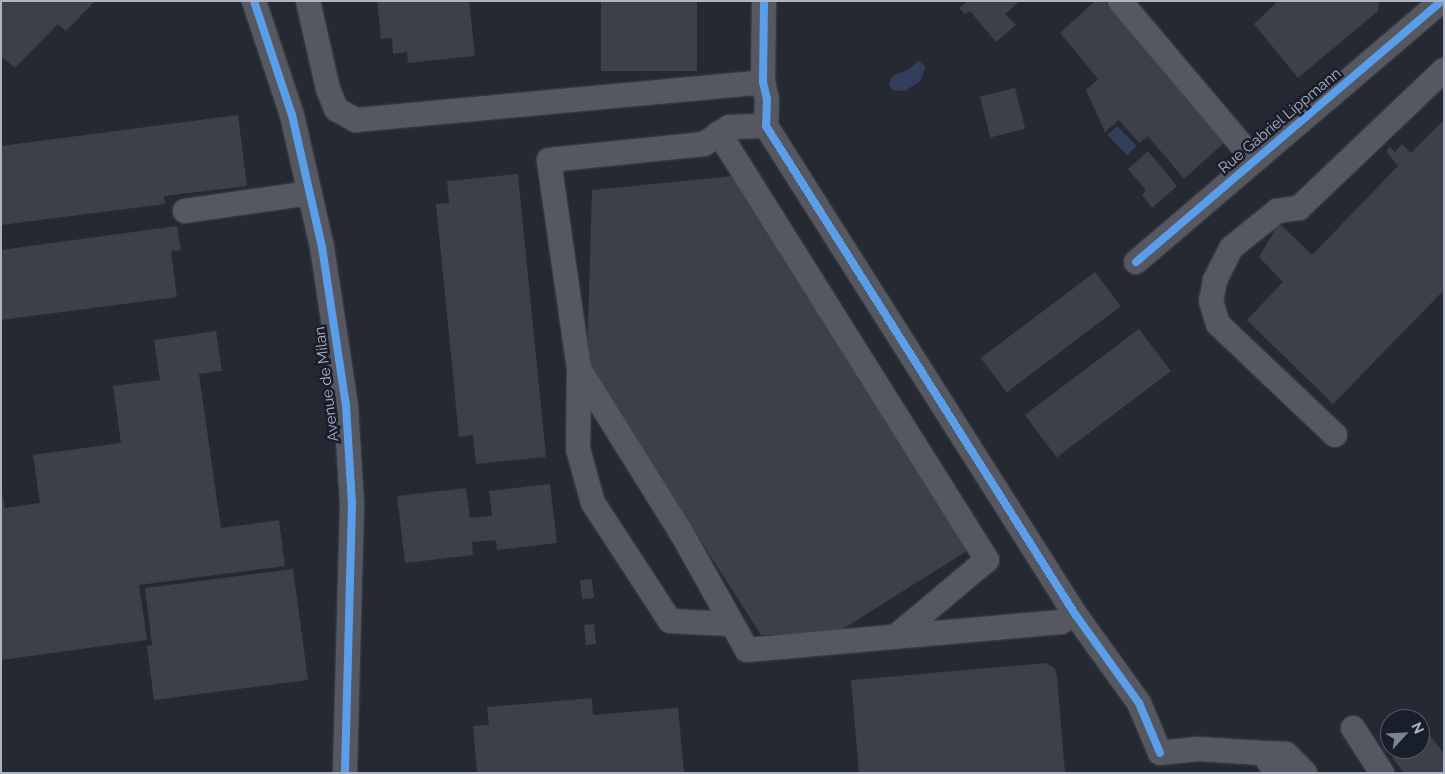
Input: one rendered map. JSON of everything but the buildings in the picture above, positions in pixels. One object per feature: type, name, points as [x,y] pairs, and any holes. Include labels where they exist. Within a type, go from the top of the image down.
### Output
[{"type":"street","name":"Avenue de Milan","points":[[254,1],[292,115],[310,193],[322,247],[346,406],[352,503],[345,773]]},
{"type":"street","points":[[308,1],[331,96],[336,109],[356,120],[763,82]]},
{"type":"street","points":[[764,1],[763,82],[767,100],[766,126],[1076,614],[1105,683],[1161,763]]},
{"type":"street","points":[[1120,1],[1255,161]]},
{"type":"street","name":"Rue Gabriel Lippmann","points":[[1136,262],[1442,1]]},
{"type":"street","points":[[1335,435],[1218,324],[1210,301],[1215,280],[1231,248],[1277,211],[1299,208],[1444,70]]},
{"type":"street","points":[[731,624],[670,621],[593,503],[578,449],[579,369],[549,160],[704,144],[729,126],[766,126]]},
{"type":"street","points":[[720,133],[987,560],[895,637]]},
{"type":"street","points":[[185,211],[310,193]]},
{"type":"street","points":[[579,369],[680,532],[747,650],[1061,622],[1076,614]]},
{"type":"street","points":[[1076,614],[1126,657],[1151,692],[1161,721],[1161,763]]},
{"type":"street","points":[[1352,728],[1382,773]]},
{"type":"street","points":[[1161,763],[1198,749],[1286,754],[1305,773]]},
{"type":"street","points":[[1263,753],[1276,773]]},
{"type":"water","points":[[918,61],[926,66],[920,81],[905,91],[892,90],[889,84],[892,76],[910,69]]},
{"type":"water","points":[[1117,126],[1136,146],[1127,155],[1108,135]]},
{"type":"cycle path","points":[[254,1],[292,115],[322,247],[346,406],[352,503],[345,773]]},
{"type":"cycle path","points":[[764,1],[763,82],[767,100],[766,126],[1075,614],[1139,703],[1160,753]]},
{"type":"cycle path","points":[[1136,262],[1442,1]]}]
